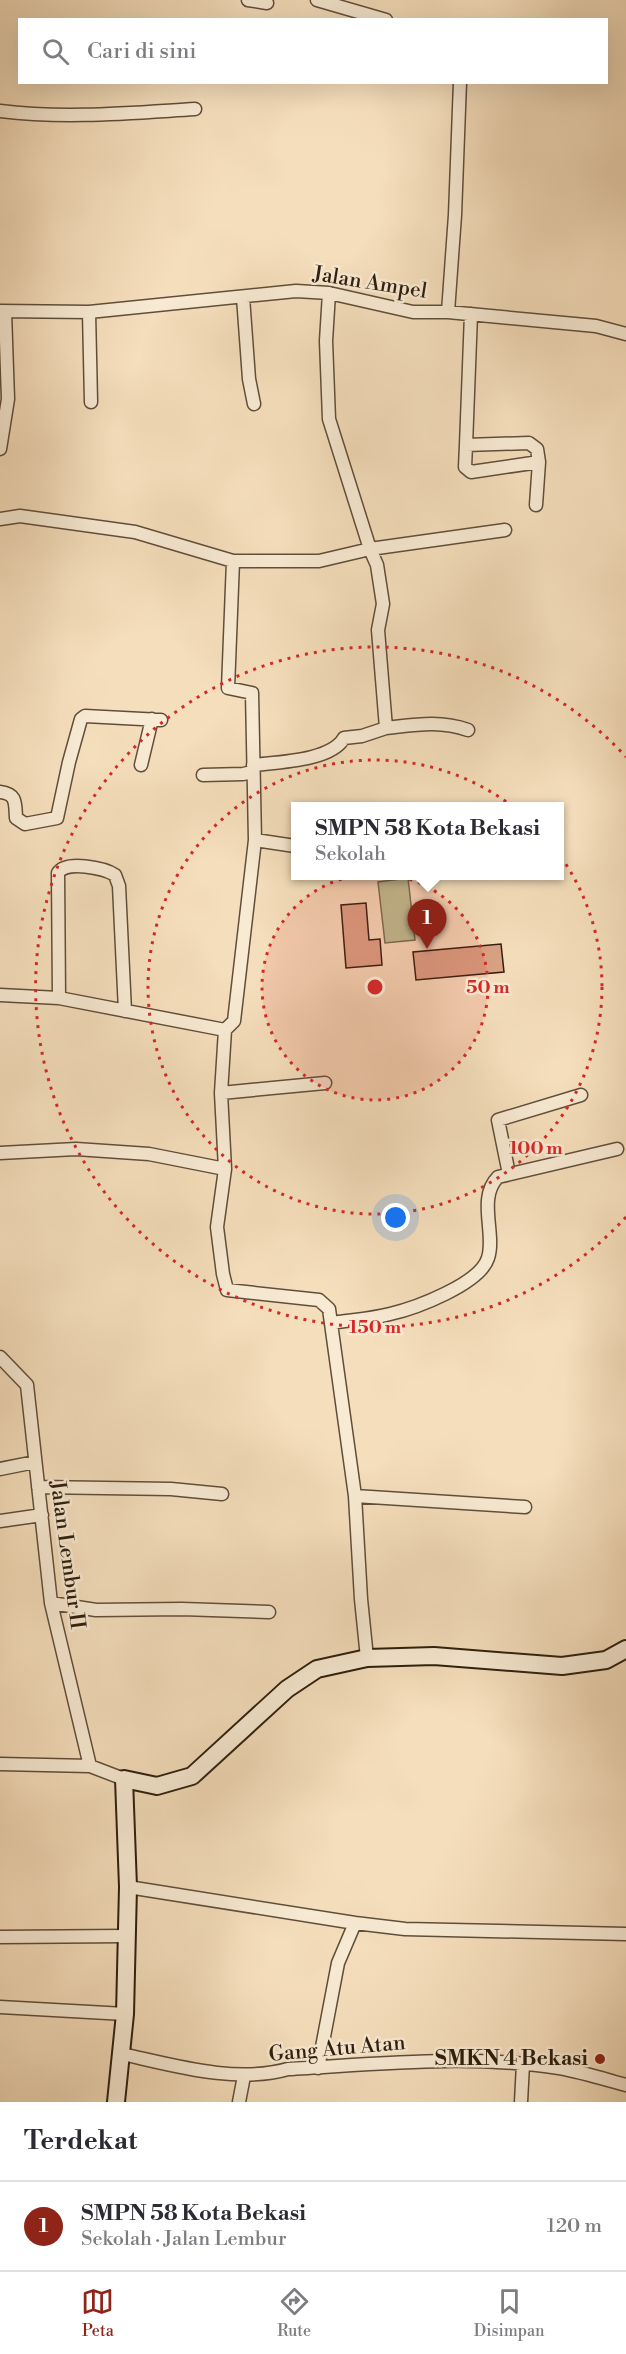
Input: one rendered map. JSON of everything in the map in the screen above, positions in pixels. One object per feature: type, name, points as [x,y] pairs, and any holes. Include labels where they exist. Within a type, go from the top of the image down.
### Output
[{"type":"main road","points":[[116,2102],[125,2014],[128,1887],[124,1779],[156,1786],[192,1776],[287,1689],[317,1669],[367,1658],[434,1656],[562,1666],[606,1660],[626,1649]]},
{"type":"street","points":[[248,0],[267,3]]},
{"type":"street","points":[[317,0],[379,18]]},
{"type":"street","points":[[448,312],[460,84]]},
{"type":"street","points":[[0,111],[54,116],[90,116],[195,109]]},
{"type":"street","name":"Jalan Ampel","points":[[2,312],[89,312],[296,291],[329,293],[413,312],[448,312],[596,326],[626,334]]},
{"type":"street","points":[[329,293],[326,341],[329,418],[377,565],[383,604],[378,630],[386,728]]},
{"type":"street","points":[[243,297],[249,379],[254,404]]},
{"type":"street","points":[[0,449],[8,399],[2,312]]},
{"type":"street","points":[[89,312],[91,402]]},
{"type":"street","points":[[471,314],[465,467],[471,472],[539,462]]},
{"type":"street","points":[[466,445],[530,443],[537,449],[539,462],[536,505]]},
{"type":"street","points":[[0,519],[20,516],[135,532],[233,561],[319,561],[370,549],[505,530]]},
{"type":"street","points":[[233,561],[228,688],[252,693],[255,840],[234,1021],[225,1030],[221,1094],[225,1169],[217,1227],[227,1290],[319,1300],[329,1309],[355,1496],[367,1658]]},
{"type":"street","points":[[0,792],[12,795],[16,818],[25,824],[57,818],[69,762],[81,719],[85,716],[156,719],[141,765]]},
{"type":"street","points":[[202,775],[243,774],[253,769],[316,757],[340,745],[344,738],[362,736],[386,728],[435,723],[452,724],[468,730]]},
{"type":"street","points":[[255,840],[291,845]]},
{"type":"street","points":[[59,999],[58,873],[62,868],[69,866],[96,869],[116,875],[119,886],[125,1011]]},
{"type":"street","points":[[0,994],[59,999],[225,1030]]},
{"type":"street","points":[[221,1094],[326,1083]]},
{"type":"street","points":[[509,1174],[498,1120],[581,1095]]},
{"type":"street","points":[[0,1153],[76,1149],[149,1154],[225,1169]]},
{"type":"street","points":[[330,1323],[388,1315],[409,1309],[472,1278],[489,1257],[488,1195],[492,1183],[498,1177],[617,1149]]},
{"type":"street","name":"Jalan Lembur II","points":[[0,1357],[27,1385],[51,1603],[90,1766]]},
{"type":"street","points":[[0,1469],[35,1462]]},
{"type":"street","points":[[38,1487],[171,1489],[222,1494]]},
{"type":"street","points":[[355,1496],[525,1507]]},
{"type":"street","points":[[0,1521],[42,1515]]},
{"type":"street","points":[[51,1603],[96,1610],[172,1608],[269,1612]]},
{"type":"street","points":[[0,1764],[90,1766],[124,1779]]},
{"type":"street","points":[[128,1887],[355,1923],[458,1931],[626,1934]]},
{"type":"street","points":[[318,2068],[338,1963],[355,1923]]},
{"type":"street","points":[[0,1937],[126,1936]]},
{"type":"street","points":[[0,2007],[125,2014]]},
{"type":"street","name":"Gang Atu Atan","points":[[122,2054],[244,2076],[383,2062],[506,2062],[593,2075],[626,2085]]},
{"type":"street","points":[[521,2102],[523,2064]]},
{"type":"street","points":[[239,2102],[244,2076]]},
{"type":"green space","points":[[408,880],[415,940],[385,943],[378,882]]},
{"type":"building","points":[[366,903],[369,940],[380,939],[382,965],[346,968],[341,905]]},
{"type":"building","points":[[501,944],[504,972],[416,980],[413,952]]},
{"type":"place","name":"SMPN 58 Kota Bekasi","points":[[427,949]]},
{"type":"place","name":"SMKN 4 Bekasi","points":[[600,2059]]}]
